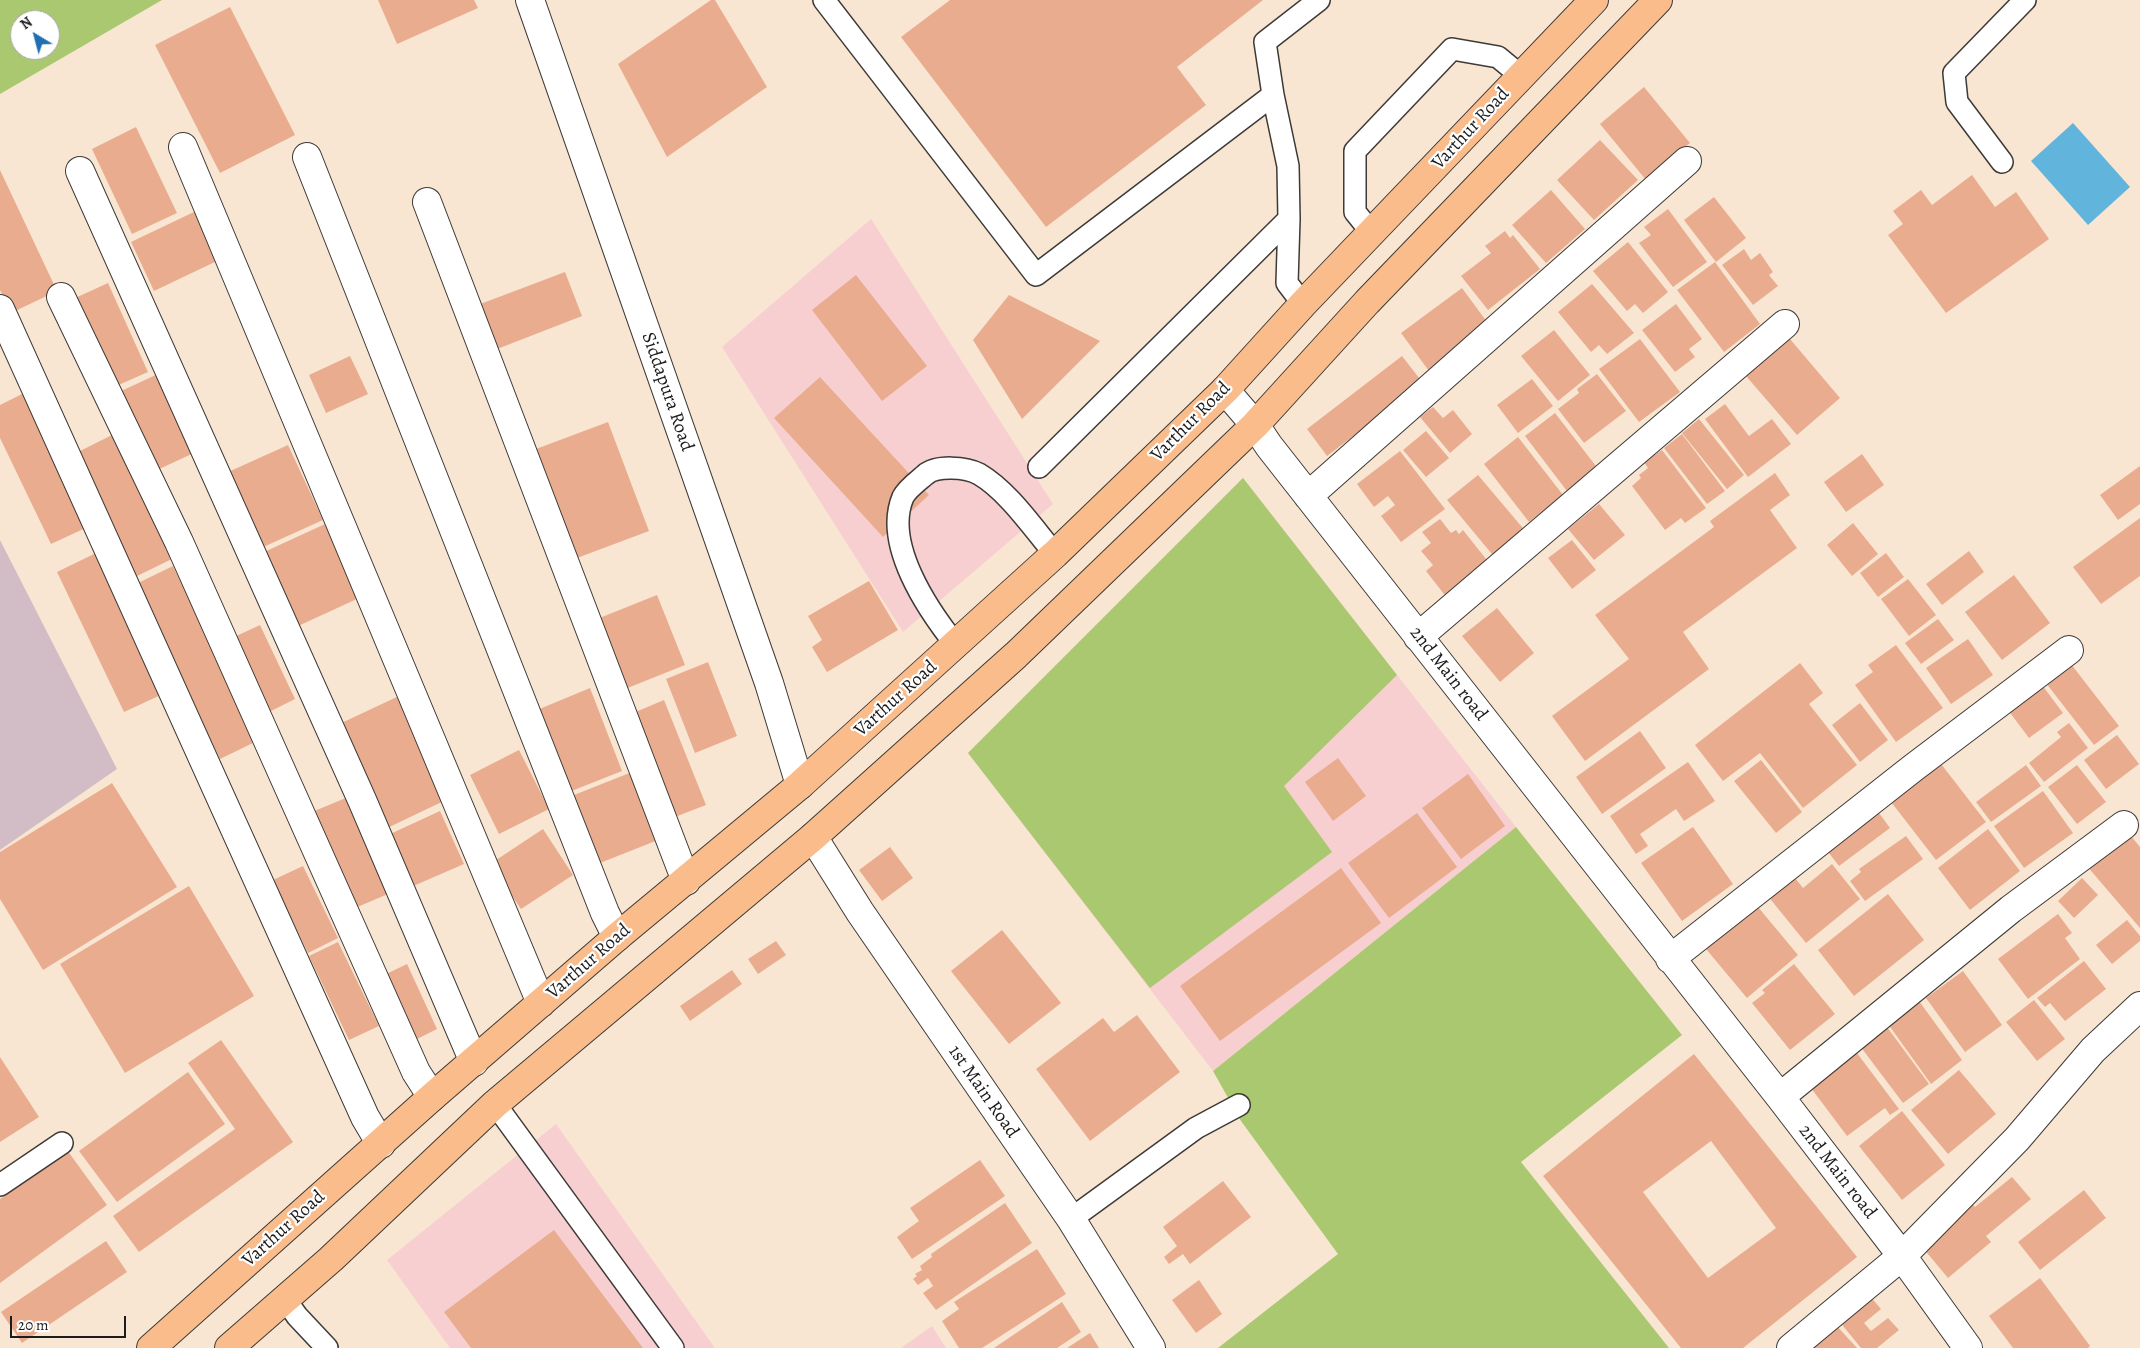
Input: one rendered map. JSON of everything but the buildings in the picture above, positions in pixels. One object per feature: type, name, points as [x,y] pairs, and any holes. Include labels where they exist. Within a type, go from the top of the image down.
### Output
[{"type":"main road","points":[[229,1348],[332,1259],[495,1104],[813,837],[1016,655],[1255,425],[1367,302],[1658,0]]},
{"type":"main road","name":"Varthur Road","points":[[151,1348],[432,1097],[617,937],[800,786],[1055,554],[1225,390],[1302,304],[1372,234],[1521,76],[1582,4]]},
{"type":"street","name":"Siddapura Road","points":[[530,0],[769,683],[800,786]]},
{"type":"street","points":[[183,148],[541,1003]]},
{"type":"street","points":[[307,157],[598,895],[617,937]]},
{"type":"street","points":[[1308,496],[1687,161]]},
{"type":"street","points":[[80,171],[354,782],[474,1062]]},
{"type":"street","points":[[427,202],[686,881]]},
{"type":"street","points":[[61,298],[179,542],[416,1072],[432,1097]]},
{"type":"street","points":[[0,309],[361,1108],[380,1144]]},
{"type":"street","points":[[1418,637],[1785,324]]},
{"type":"street","name":"2nd Main road","points":[[1225,390],[1255,425],[1418,637],[1780,1097],[1902,1256],[1968,1348]]},
{"type":"street","points":[[1670,959],[1913,768],[2069,650]]},
{"type":"street","points":[[1780,1097],[2011,909],[2124,825]]},
{"type":"street","name":"1st Main Road","points":[[813,837],[860,912],[1071,1219],[1151,1348]]},
{"type":"street","points":[[1791,1348],[1902,1256],[2017,1139],[2093,1050],[2140,1006]]},
{"type":"lane","points":[[824,0],[1036,275],[1273,95]]},
{"type":"lane","points":[[1302,304],[1287,283],[1288,166],[1273,95],[1266,42],[1319,0]]},
{"type":"lane","points":[[2002,162],[1957,102],[1954,73],[2025,0]]},
{"type":"lane","points":[[1372,234],[1355,212],[1355,151],[1452,50],[1498,57],[1521,76]]},
{"type":"lane","points":[[1039,467],[1289,219]]},
{"type":"lane","points":[[956,645],[937,621],[918,588],[900,542],[898,515],[904,495],[928,472],[953,467],[978,474],[1005,496],[1055,554]]},
{"type":"lane","points":[[495,1104],[673,1348]]},
{"type":"lane","points":[[1071,1219],[1196,1128],[1239,1105]]},
{"type":"lane","points":[[0,1185],[62,1143]]},
{"type":"lane","points":[[285,1299],[297,1316],[326,1348]]},
{"type":"shaded area","points":[[871,219],[1053,504],[903,632],[722,347]]},
{"type":"shaded area","points":[[1243,478],[1516,827],[1213,1071],[968,753]]},
{"type":"shaded area","points":[[0,540],[117,769],[0,850]]},
{"type":"shaded area","points":[[556,1124],[715,1348],[450,1348],[387,1260]]},
{"type":"shaded area","points":[[932,1326],[946,1348],[901,1348]]},
{"type":"green space","points":[[0,0],[162,0],[60,59],[60,10],[10,10],[10,60],[59,60],[0,94]]},
{"type":"green space","points":[[1243,478],[1397,675],[1284,786],[1332,852],[1150,988],[968,753]]},
{"type":"green space","points":[[1516,827],[1682,1035],[1521,1162],[1669,1348],[1218,1348],[1338,1254],[1241,1121],[1213,1071]]},
{"type":"water","points":[[2073,123],[2130,187],[2088,225],[2031,161]]}]
